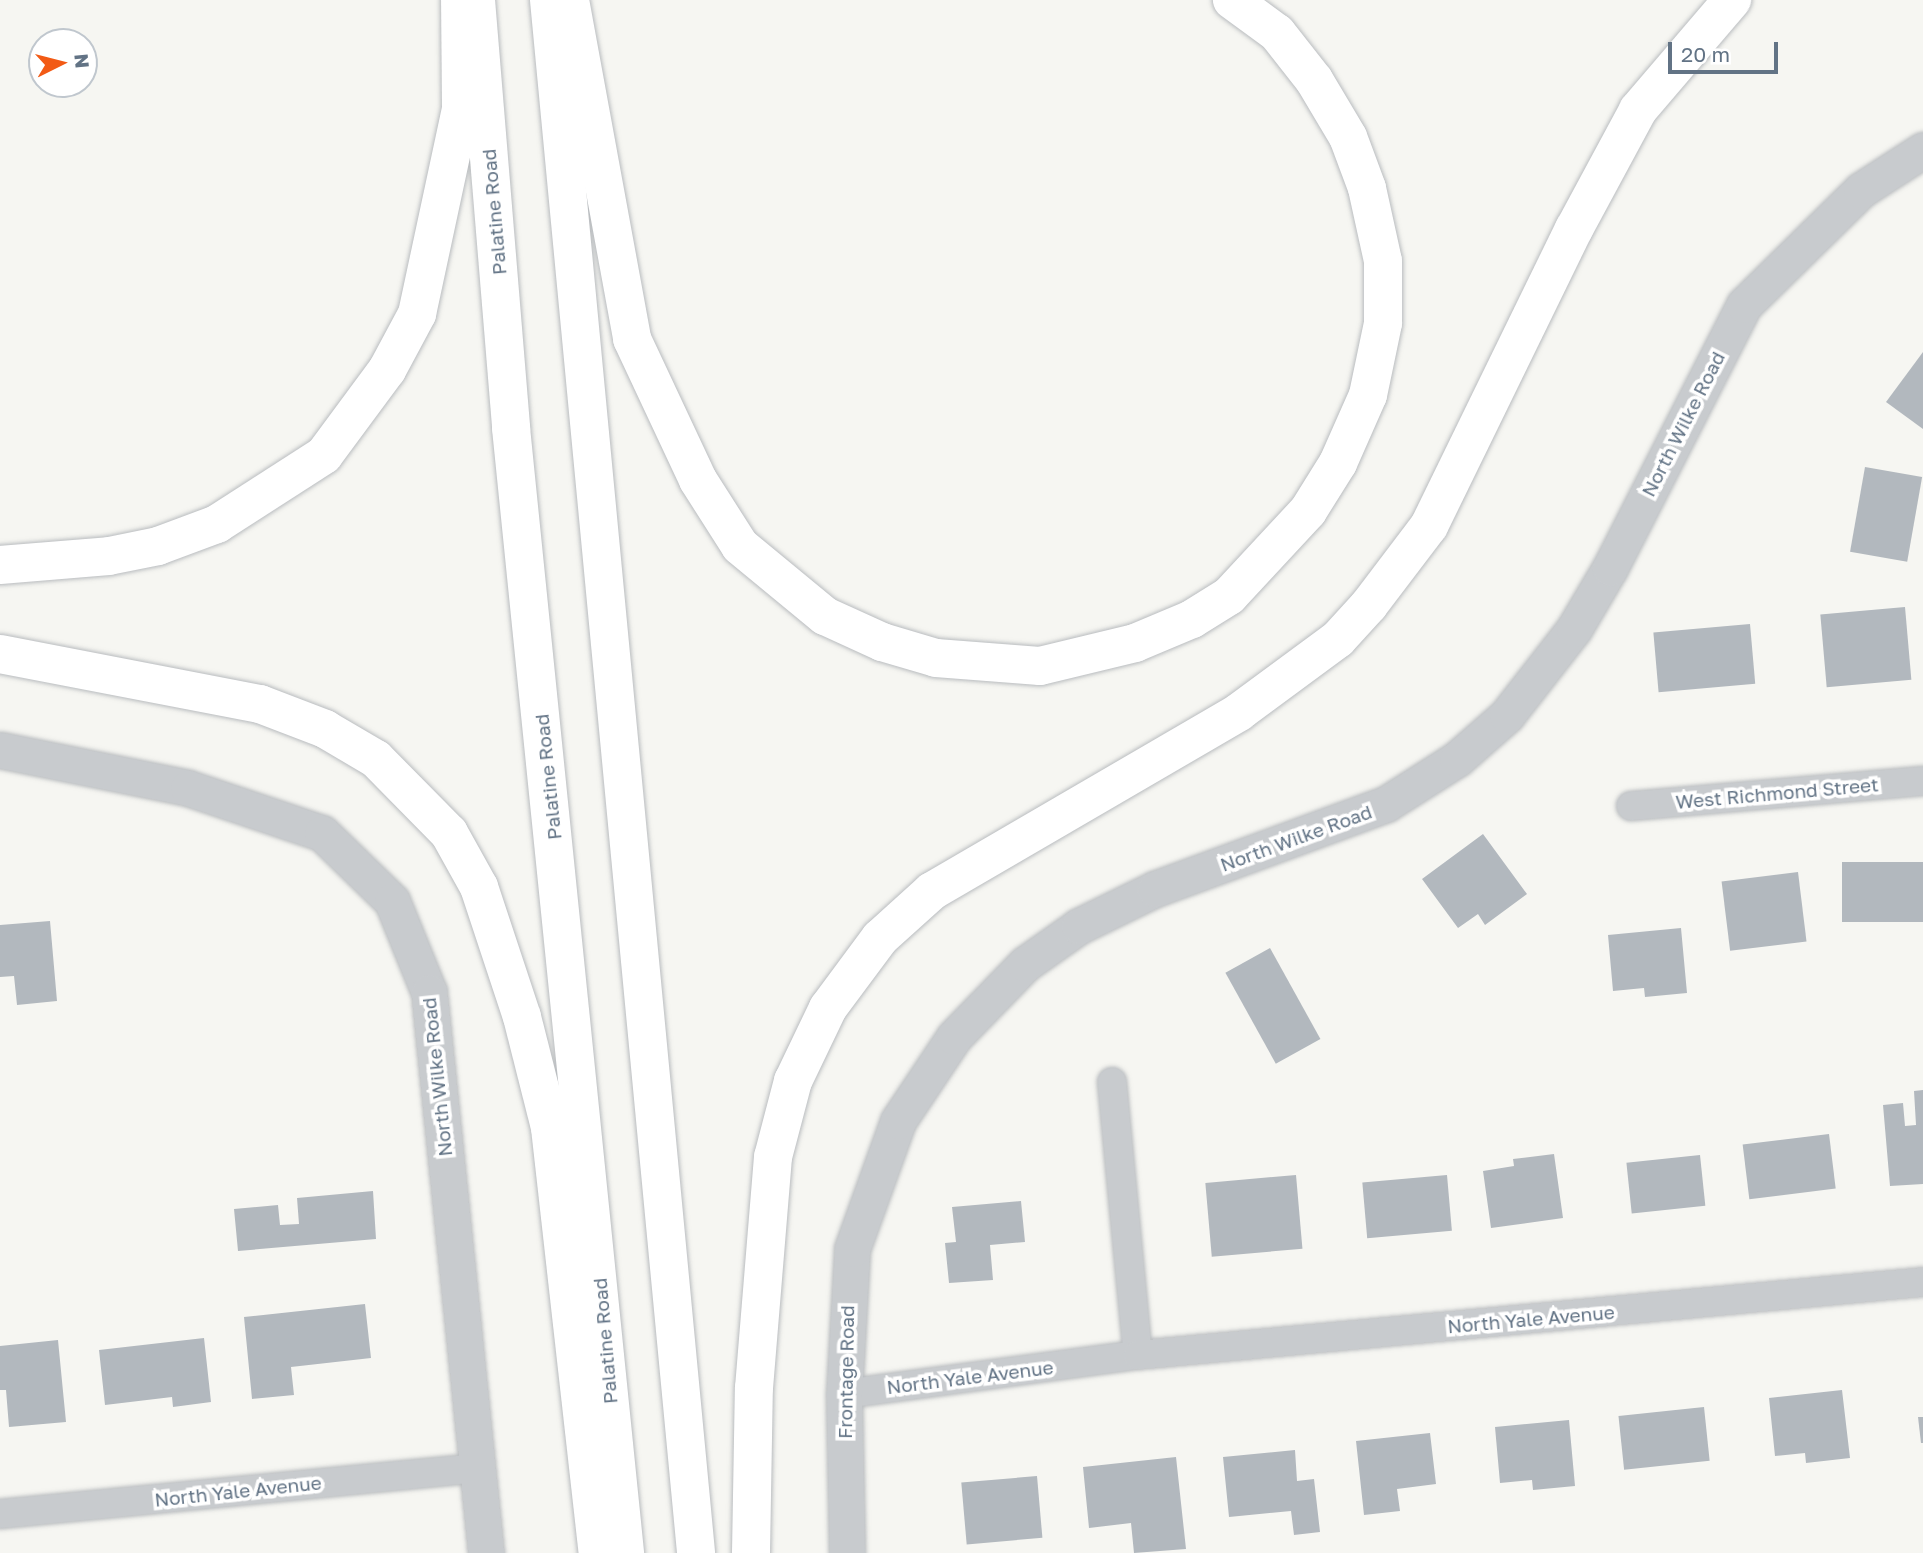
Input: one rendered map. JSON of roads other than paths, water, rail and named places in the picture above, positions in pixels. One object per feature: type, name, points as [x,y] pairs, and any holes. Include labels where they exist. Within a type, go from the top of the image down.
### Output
[{"type":"highway","points":[[0,565],[59,562],[158,546],[217,524],[324,455],[387,370],[417,314],[461,109],[460,0]]},
{"type":"highway","name":"Palatine Road","points":[[476,0],[511,428],[625,1553]]},
{"type":"highway","points":[[549,0],[696,1553]]},
{"type":"highway","points":[[570,0],[632,339],[698,480],[740,546],[825,616],[882,642],[949,660],[1040,666],[1135,643],[1192,619],[1230,596],[1308,511],[1338,463],[1368,395],[1383,323],[1383,299],[1382,261],[1367,188],[1349,137],[1314,80],[1277,33],[1231,0]]},
{"type":"highway","points":[[751,1553],[754,1388],[772,1157],[807,1046],[842,986],[880,938],[932,891],[1239,712],[1319,654],[1353,622],[1429,526],[1574,229],[1638,110],[1732,0]]},
{"type":"highway","points":[[0,654],[260,704],[325,729],[376,759],[449,833],[479,887],[522,1017],[550,1128],[598,1553]]},
{"type":"street","name":"North Wilke Road","points":[[870,1194],[898,1121],[923,1078],[991,995],[1025,964],[1079,926],[1155,889],[1386,804],[1457,759],[1507,715],[1574,629],[1610,568],[1744,305],[1861,190],[1923,150]]},
{"type":"street","name":"North Wilke Road","points":[[0,750],[188,788],[322,833],[392,901],[429,992],[462,1311],[475,1468]]},
{"type":"street","name":"West Richmond Street","points":[[1631,806],[1923,781]]},
{"type":"street","points":[[1112,1082],[1138,1355]]},
{"type":"street","name":"Frontage Road","points":[[846,1553],[844,1394],[852,1249],[870,1194]]},
{"type":"street","name":"North Yale Avenue","points":[[844,1394],[1138,1355],[1923,1282]]},
{"type":"street","points":[[475,1468],[486,1553]]},
{"type":"street","name":"North Yale Avenue","points":[[0,1514],[475,1468]]}]
